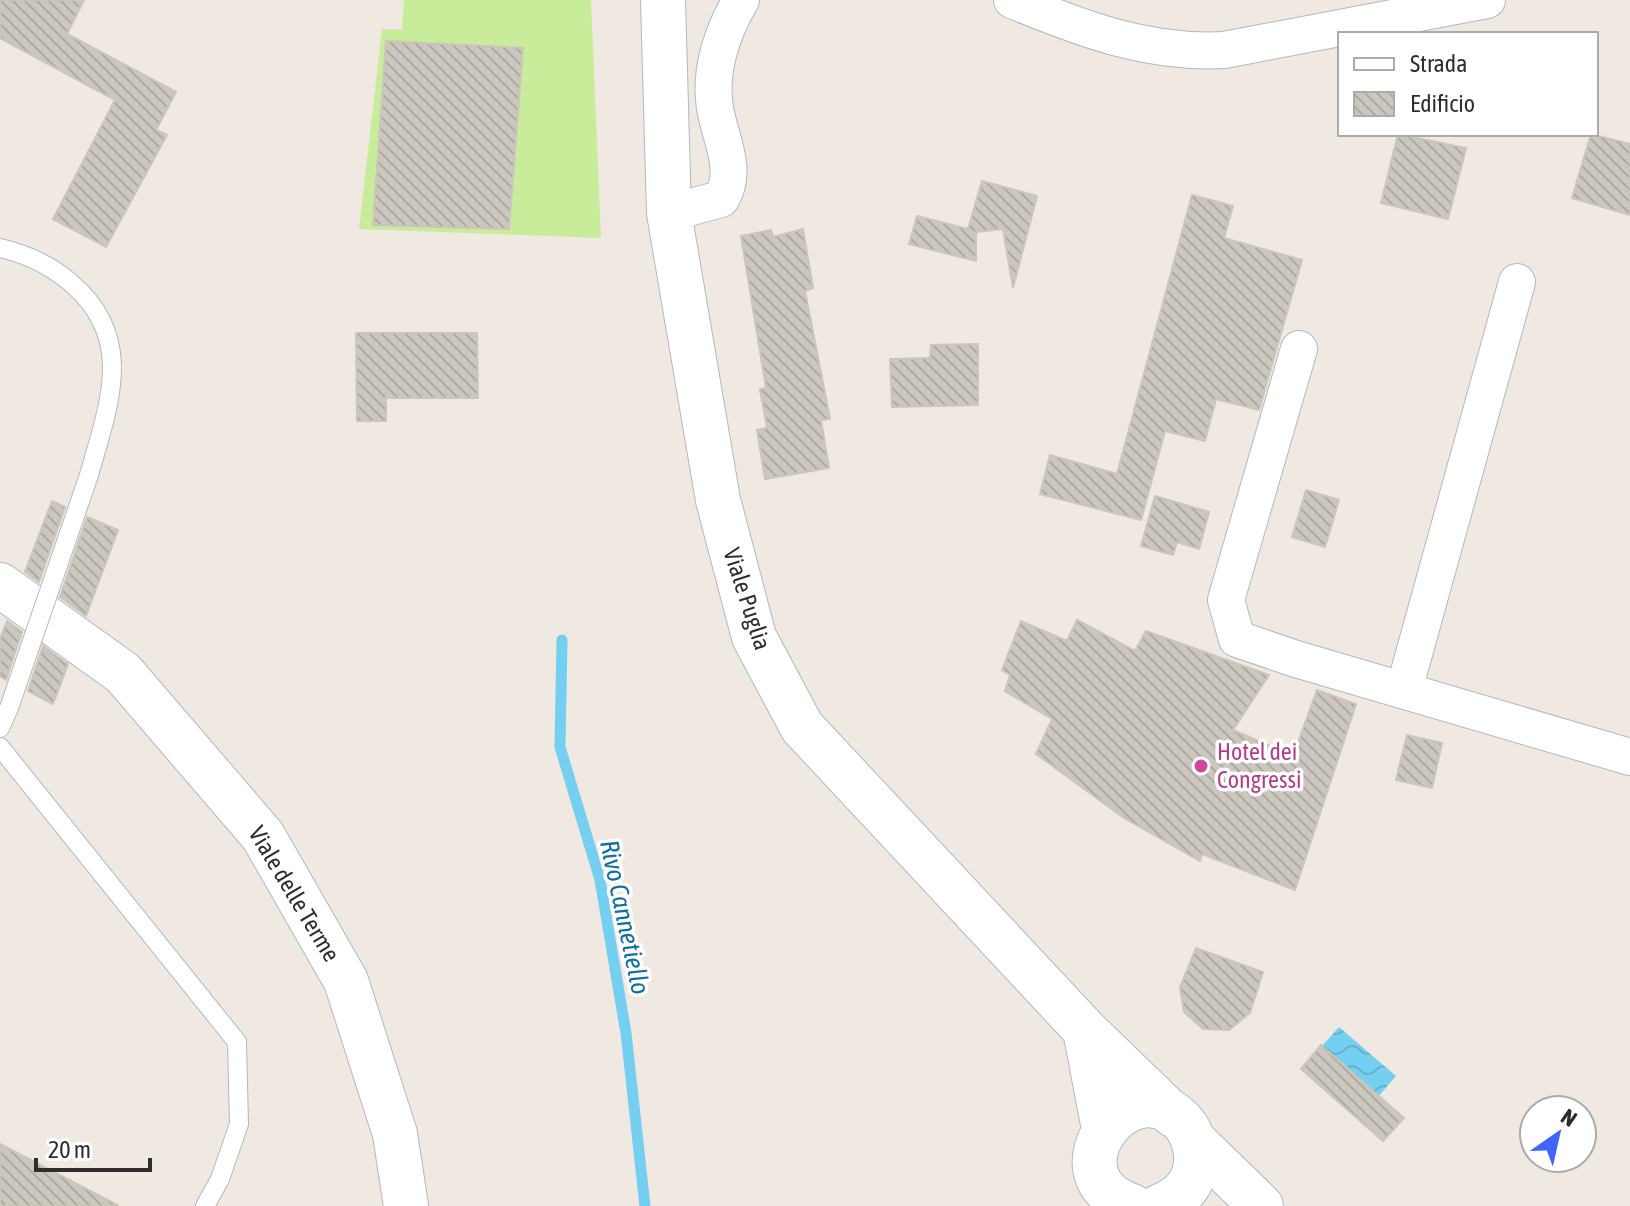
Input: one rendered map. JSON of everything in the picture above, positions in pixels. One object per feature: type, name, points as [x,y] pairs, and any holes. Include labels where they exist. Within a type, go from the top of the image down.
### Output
[{"type":"main road","name":"Viale Puglia","points":[[663,0],[669,213],[718,500],[754,637],[802,727],[1085,1030],[1261,1206]]},
{"type":"main road","name":"Viale delle Terme","points":[[0,585],[123,673],[263,836],[346,981],[395,1134],[406,1206]]},
{"type":"main road","points":[[1085,1030],[1097,1168],[1102,1184],[1114,1197],[1132,1206]]},
{"type":"main road","points":[[1097,1168],[1126,1111],[1142,1107],[1183,1128],[1196,1156],[1174,1196],[1248,1206]]},
{"type":"street","points":[[669,213],[721,199],[729,185],[714,107],[715,68],[723,36],[741,0]]},
{"type":"street","points":[[1012,0],[1123,40],[1183,52],[1224,50],[1487,0]]},
{"type":"street","points":[[1404,690],[1517,282]]},
{"type":"street","points":[[1299,349],[1226,600],[1237,639],[1630,757]]},
{"type":"lane","points":[[0,248],[25,253],[62,275],[89,298],[108,327],[113,375],[109,406],[89,475],[0,728]]},
{"type":"lane","points":[[0,747],[237,1042],[239,1124],[220,1179],[205,1206]]},
{"type":"green space","points":[[404,0],[591,0],[601,238],[359,229],[382,29],[402,30]]},
{"type":"water","points":[[1339,1027],[1396,1076],[1371,1105],[1313,1056]]},
{"type":"building","points":[[0,0],[84,0],[67,34],[176,92],[156,130],[167,135],[106,247],[53,219],[115,100],[0,38]]},
{"type":"building","points":[[386,41],[523,48],[509,229],[373,225]]},
{"type":"building","points":[[1398,136],[1466,148],[1448,219],[1381,203]]},
{"type":"building","points":[[1590,136],[1630,144],[1630,215],[1572,198]]},
{"type":"building","points":[[982,181],[1037,196],[1013,288],[1003,229],[976,232],[976,261],[909,244],[917,216],[968,229]]},
{"type":"building","points":[[1192,195],[1233,206],[1224,238],[1302,260],[1259,410],[1216,399],[1205,441],[1165,431],[1141,520],[1040,494],[1050,455],[1117,474]]},
{"type":"building","points":[[803,229],[813,288],[805,291],[830,419],[821,420],[829,468],[765,479],[757,430],[767,428],[760,389],[766,388],[741,236],[771,230],[773,237]]},
{"type":"building","points":[[356,333],[477,333],[478,398],[386,398],[386,421],[357,421]]},
{"type":"building","points":[[978,344],[978,405],[892,407],[890,359],[930,358],[931,345]]},
{"type":"building","points":[[1306,490],[1339,500],[1325,547],[1292,537]]},
{"type":"building","points":[[1155,496],[1209,512],[1199,549],[1177,542],[1173,555],[1141,546]]},
{"type":"building","points":[[52,501],[65,507],[39,582],[25,572]]},
{"type":"building","points":[[87,517],[118,530],[86,616],[60,597]]},
{"type":"building","points":[[1077,620],[1135,651],[1146,631],[1269,675],[1233,730],[1293,756],[1317,690],[1356,704],[1295,890],[1202,854],[1200,861],[1124,818],[1036,754],[1052,719],[1005,691],[1010,675],[1002,670],[1021,621],[1067,641]]},
{"type":"building","points":[[7,621],[22,632],[6,680],[0,676],[0,639]]},
{"type":"building","points":[[43,646],[68,664],[53,704],[28,691]]},
{"type":"building","points":[[1407,735],[1442,743],[1432,788],[1396,780]]},
{"type":"building","points":[[1196,948],[1263,972],[1250,1013],[1229,1030],[1203,1029],[1184,1012],[1180,987]]},
{"type":"building","points":[[1321,1045],[1404,1118],[1383,1141],[1301,1069]]},
{"type":"building","points":[[0,1144],[119,1206],[0,1206]]},
{"type":"waterway","name":"Rivo Cannetiello","points":[[562,640],[560,747],[600,880],[626,1033],[645,1206]]},
{"type":"place","name":"Hotel dei Congressi","points":[[1201,766]]}]
